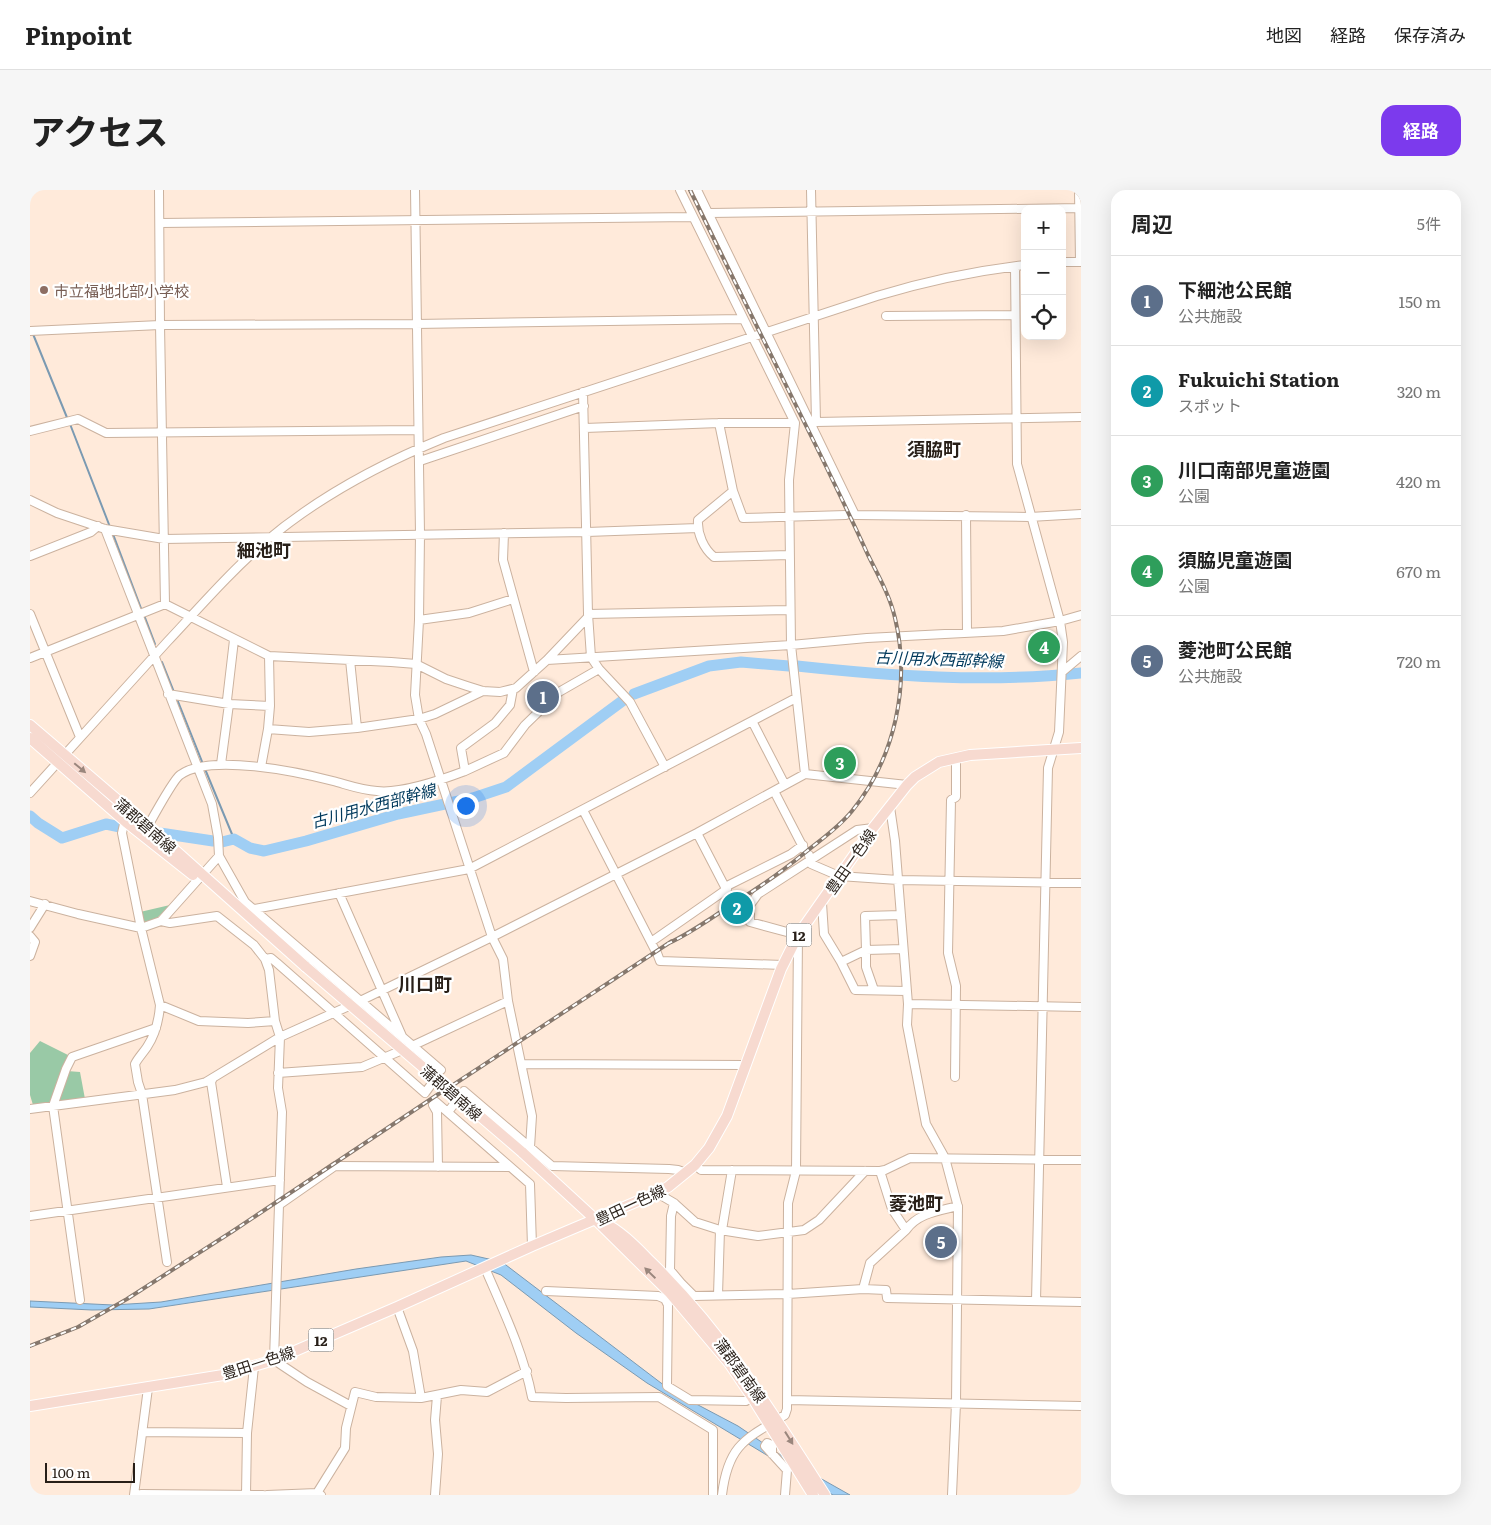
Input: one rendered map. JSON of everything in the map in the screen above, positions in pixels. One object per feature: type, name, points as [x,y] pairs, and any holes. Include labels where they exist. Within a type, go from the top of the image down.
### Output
[{"type":"main road","name":"蒲郡碧南線","points":[[30,725],[61,759],[126,822],[200,877],[526,1150],[596,1220],[612,1227],[735,1358],[813,1495]]},
{"type":"main road","name":"蒲郡碧南線","points":[[30,738],[61,759],[148,826],[200,877]]},
{"type":"main road","name":"豊田一色線","points":[[30,1406],[223,1375],[254,1367],[397,1307],[532,1246],[657,1193],[686,1173],[709,1148],[723,1124],[783,965],[798,935],[873,828],[907,785],[915,777],[939,762],[970,755],[1081,748]]},
{"type":"main road","name":"蒲郡碧南線","points":[[673,1291],[752,1397],[773,1422],[825,1495]]},
{"type":"street","points":[[160,190],[160,325],[165,604]]},
{"type":"street","points":[[415,190],[420,534],[419,620],[414,695],[418,719],[426,734],[492,937],[503,959],[508,1000],[532,1116],[526,1150]]},
{"type":"street","points":[[680,190],[795,423],[789,480],[790,610],[791,645],[805,774]]},
{"type":"street","points":[[698,190],[814,424],[855,516],[966,515],[1030,517],[1081,514]]},
{"type":"street","points":[[811,190],[814,424]]},
{"type":"street","points":[[1066,262],[1080,262],[1079,190]]},
{"type":"street","points":[[710,213],[1080,208]]},
{"type":"street","points":[[160,223],[693,218]]},
{"type":"street","points":[[30,794],[80,736],[210,594],[243,562],[272,537],[354,480],[419,448],[460,432],[814,316],[913,285],[962,274],[1021,265]]},
{"type":"street","points":[[1015,266],[1017,464],[1060,621],[1063,642],[1059,732],[1048,768],[1036,1301]]},
{"type":"street","points":[[886,316],[1015,315]]},
{"type":"street","points":[[30,331],[160,325],[416,324],[743,319]]},
{"type":"street","points":[[583,392],[588,616],[591,657],[599,669],[630,702],[665,767]]},
{"type":"street","points":[[420,461],[584,406]]},
{"type":"street","points":[[814,424],[1081,418]]},
{"type":"street","points":[[30,431],[78,419],[106,433],[418,430]]},
{"type":"street","points":[[585,428],[719,423],[795,423]]},
{"type":"street","points":[[719,423],[733,491],[743,518],[846,516]]},
{"type":"street","points":[[733,491],[698,520],[698,528],[707,551],[714,557],[789,555]]},
{"type":"street","points":[[30,500],[57,513],[103,528],[164,539],[587,532],[698,528]]},
{"type":"street","points":[[966,515],[967,633]]},
{"type":"street","points":[[30,556],[103,528]]},
{"type":"street","points":[[103,528],[141,614],[154,657],[202,767],[212,804],[218,837],[219,856],[245,902],[441,1070]]},
{"type":"street","points":[[504,533],[503,560],[534,672]]},
{"type":"street","points":[[419,620],[469,613],[513,599]]},
{"type":"street","points":[[30,658],[165,604]]},
{"type":"street","points":[[165,604],[269,656],[416,664],[446,679],[483,691],[500,692],[513,689],[534,672],[588,616],[790,610]]},
{"type":"street","points":[[30,614],[80,736]]},
{"type":"street","points":[[547,660],[1003,630],[1060,621],[1081,615]]},
{"type":"street","points":[[221,764],[229,704],[227,700],[234,640]]},
{"type":"street","points":[[261,767],[270,706],[269,656]]},
{"type":"street","points":[[1062,672],[1081,656]]},
{"type":"street","points":[[350,660],[357,728]]},
{"type":"street","points":[[148,826],[180,775],[202,767],[221,764],[261,767],[333,781],[356,789],[379,792],[441,780],[465,772],[504,754],[525,724],[559,692],[599,669]]},
{"type":"street","points":[[465,772],[461,748],[495,723],[510,705],[513,689]]},
{"type":"street","points":[[268,729],[309,732],[357,728],[418,719],[435,714],[483,691]]},
{"type":"street","points":[[170,695],[229,704],[270,706]]},
{"type":"street","points":[[254,909],[469,869],[796,698]]},
{"type":"street","points":[[752,721],[784,784]]},
{"type":"street","points":[[955,1077],[956,986],[948,953],[951,800],[956,798],[956,758]]},
{"type":"street","points":[[30,1109],[175,1090],[206,1082],[280,1037],[360,1001],[492,937],[697,833],[805,774],[907,785]]},
{"type":"street","points":[[774,791],[811,864],[839,876],[898,880],[1081,883]]},
{"type":"street","points":[[890,807],[893,820],[907,990],[907,1024],[926,1124],[945,1158],[958,1206],[956,1403],[952,1495]]},
{"type":"street","points":[[583,810],[660,961],[783,965]]},
{"type":"street","points":[[126,822],[122,833],[140,928],[160,1005],[156,1028],[148,1046],[135,1064],[142,1094],[167,1262]]},
{"type":"street","points":[[722,1495],[725,1471],[737,1449],[748,1438],[785,1415],[787,1400],[788,1203],[796,1171],[798,935],[750,922],[750,905],[758,894],[806,853],[857,830],[873,828]]},
{"type":"street","points":[[697,833],[726,887]]},
{"type":"street","points":[[651,942],[727,889],[726,887],[791,854],[806,853]]},
{"type":"street","points":[[30,901],[140,928],[161,920],[219,856]]},
{"type":"street","points":[[339,893],[403,1038]]},
{"type":"street","points":[[822,903],[824,934],[855,990],[907,990]]},
{"type":"street","points":[[30,928],[46,904]]},
{"type":"street","points":[[874,990],[866,967],[865,916],[901,915]]},
{"type":"street","points":[[161,920],[170,923],[217,916],[254,945],[265,959],[269,970],[275,1022],[280,1037],[278,1088],[282,1112],[274,1360],[307,1382],[351,1406]]},
{"type":"street","points":[[30,936],[35,942],[30,956]]},
{"type":"street","points":[[841,962],[866,950],[903,949]]},
{"type":"street","points":[[265,959],[271,958],[426,1093],[433,1082]]},
{"type":"street","points":[[278,1073],[362,1067],[386,1058],[508,1000]]},
{"type":"street","points":[[908,1004],[1081,1006]]},
{"type":"street","points":[[160,1005],[199,1021],[275,1022]]},
{"type":"street","points":[[80,1300],[53,1106],[72,1057],[156,1028]]},
{"type":"street","points":[[522,1064],[745,1065]]},
{"type":"street","points":[[213,1078],[227,1188]]},
{"type":"street","points":[[448,1112],[464,1091],[526,1150],[552,1166],[669,1169],[686,1173]]},
{"type":"street","points":[[438,1167],[437,1112],[433,1104],[436,1102],[530,1184],[532,1246]]},
{"type":"street","points":[[695,1165],[701,1170],[880,1171],[910,1158],[1081,1160]]},
{"type":"street","points":[[279,1205],[335,1166],[510,1167]]},
{"type":"street","points":[[718,1295],[721,1230],[732,1170]]},
{"type":"street","points":[[657,1193],[674,1204],[695,1222],[721,1230],[758,1236],[804,1230],[819,1220],[866,1171]]},
{"type":"street","points":[[880,1171],[892,1209],[906,1230]]},
{"type":"street","points":[[30,1216],[280,1180]]},
{"type":"street","points":[[674,1204],[671,1216],[670,1270],[673,1291],[668,1305],[668,1386],[690,1400],[746,1401],[752,1397]]},
{"type":"street","points":[[863,1289],[870,1263],[906,1230],[910,1224],[920,1217],[958,1206]]},
{"type":"street","points":[[485,1268],[518,1346],[532,1397],[659,1397],[713,1430],[713,1495]]},
{"type":"street","points":[[546,1291],[658,1296],[673,1291],[694,1296],[788,1294],[863,1289],[886,1290],[887,1298],[1081,1302]]},
{"type":"street","points":[[397,1307],[413,1351],[421,1398]]},
{"type":"street","points":[[246,1495],[247,1433],[254,1367]]},
{"type":"street","points":[[268,1495],[319,1494],[345,1448],[346,1428],[356,1392],[376,1397],[421,1398],[461,1390],[487,1392],[526,1371]]},
{"type":"street","points":[[134,1495],[148,1388]]},
{"type":"street","points":[[435,1495],[438,1454],[435,1420],[437,1396]]},
{"type":"street","points":[[787,1400],[1081,1406]]},
{"type":"street","points":[[142,1432],[247,1433]]},
{"type":"street","points":[[772,1454],[786,1470],[785,1495]]},
{"type":"street","points":[[138,1495],[263,1495]]},
{"type":"green space","points":[[1052,637],[1055,654],[1035,655],[1033,639]]},
{"type":"green space","points":[[829,750],[851,752],[850,775],[831,773]]},
{"type":"green space","points":[[170,905],[153,922],[142,925],[140,912]]},
{"type":"green space","points":[[40,1041],[70,1056],[51,1102],[33,1105],[30,1095],[30,1053]]},
{"type":"green space","points":[[67,1071],[80,1072],[85,1099],[56,1104]]},
{"type":"water","points":[[471,1255],[502,1262],[661,1383],[738,1426],[788,1460],[850,1495],[833,1495],[647,1383],[576,1333],[501,1275],[466,1261],[149,1309],[92,1310],[30,1307],[30,1301],[113,1305],[161,1302],[356,1269],[441,1257]]},
{"type":"waterway","points":[[33,334],[68,420]]},
{"type":"waterway","points":[[70,424],[110,527]]},
{"type":"waterway","points":[[113,534],[142,611]]},
{"type":"waterway","points":[[144,615],[155,644]]},
{"type":"waterway","points":[[162,662],[174,692]]},
{"type":"waterway","name":"古川用水西部幹線","points":[[634,694],[709,666],[741,662],[789,666]]},
{"type":"waterway","name":"古川用水西部幹線","points":[[797,666],[868,673],[974,678],[1010,678],[1081,673]]},
{"type":"waterway","points":[[177,699],[203,764]]},
{"type":"waterway","name":"古川用水西部幹線","points":[[222,842],[234,839],[250,848],[264,851],[306,841],[398,814],[473,798],[506,787],[625,699]]},
{"type":"waterway","points":[[205,769],[234,839]]},
{"type":"waterway","name":"古川用水西部幹線","points":[[30,816],[62,838],[106,824],[120,827]]},
{"type":"waterway","name":"古川用水西部幹線","points":[[160,833],[213,841]]},
{"type":"railway","points":[[667,944],[695,929],[773,877],[831,832],[852,811],[867,790],[889,744],[896,719],[901,669],[900,643],[893,610],[887,594],[690,190]]},
{"type":"railway","points":[[453,1085],[672,941]]},
{"type":"railway","points":[[30,1346],[78,1327],[127,1299],[443,1091]]},
{"type":"place","name":"市立福地北部小学校","points":[[44,290]]},
{"type":"place","name":"須脇児童遊園","points":[[1044,647]]},
{"type":"place","name":"下細池公民館","points":[[543,697]]},
{"type":"place","name":"川口南部児童遊園","points":[[840,763]]},
{"type":"place","name":"Fukuichi Station","points":[[737,908]]},
{"type":"place","name":"菱池町公民館","points":[[941,1242]]},
{"type":"district","name":"須脇町","points":[[934,448]]},
{"type":"district","name":"細池町","points":[[264,549]]},
{"type":"district","name":"川口町","points":[[425,983]]},
{"type":"district","name":"菱池町","points":[[916,1202]]}]
